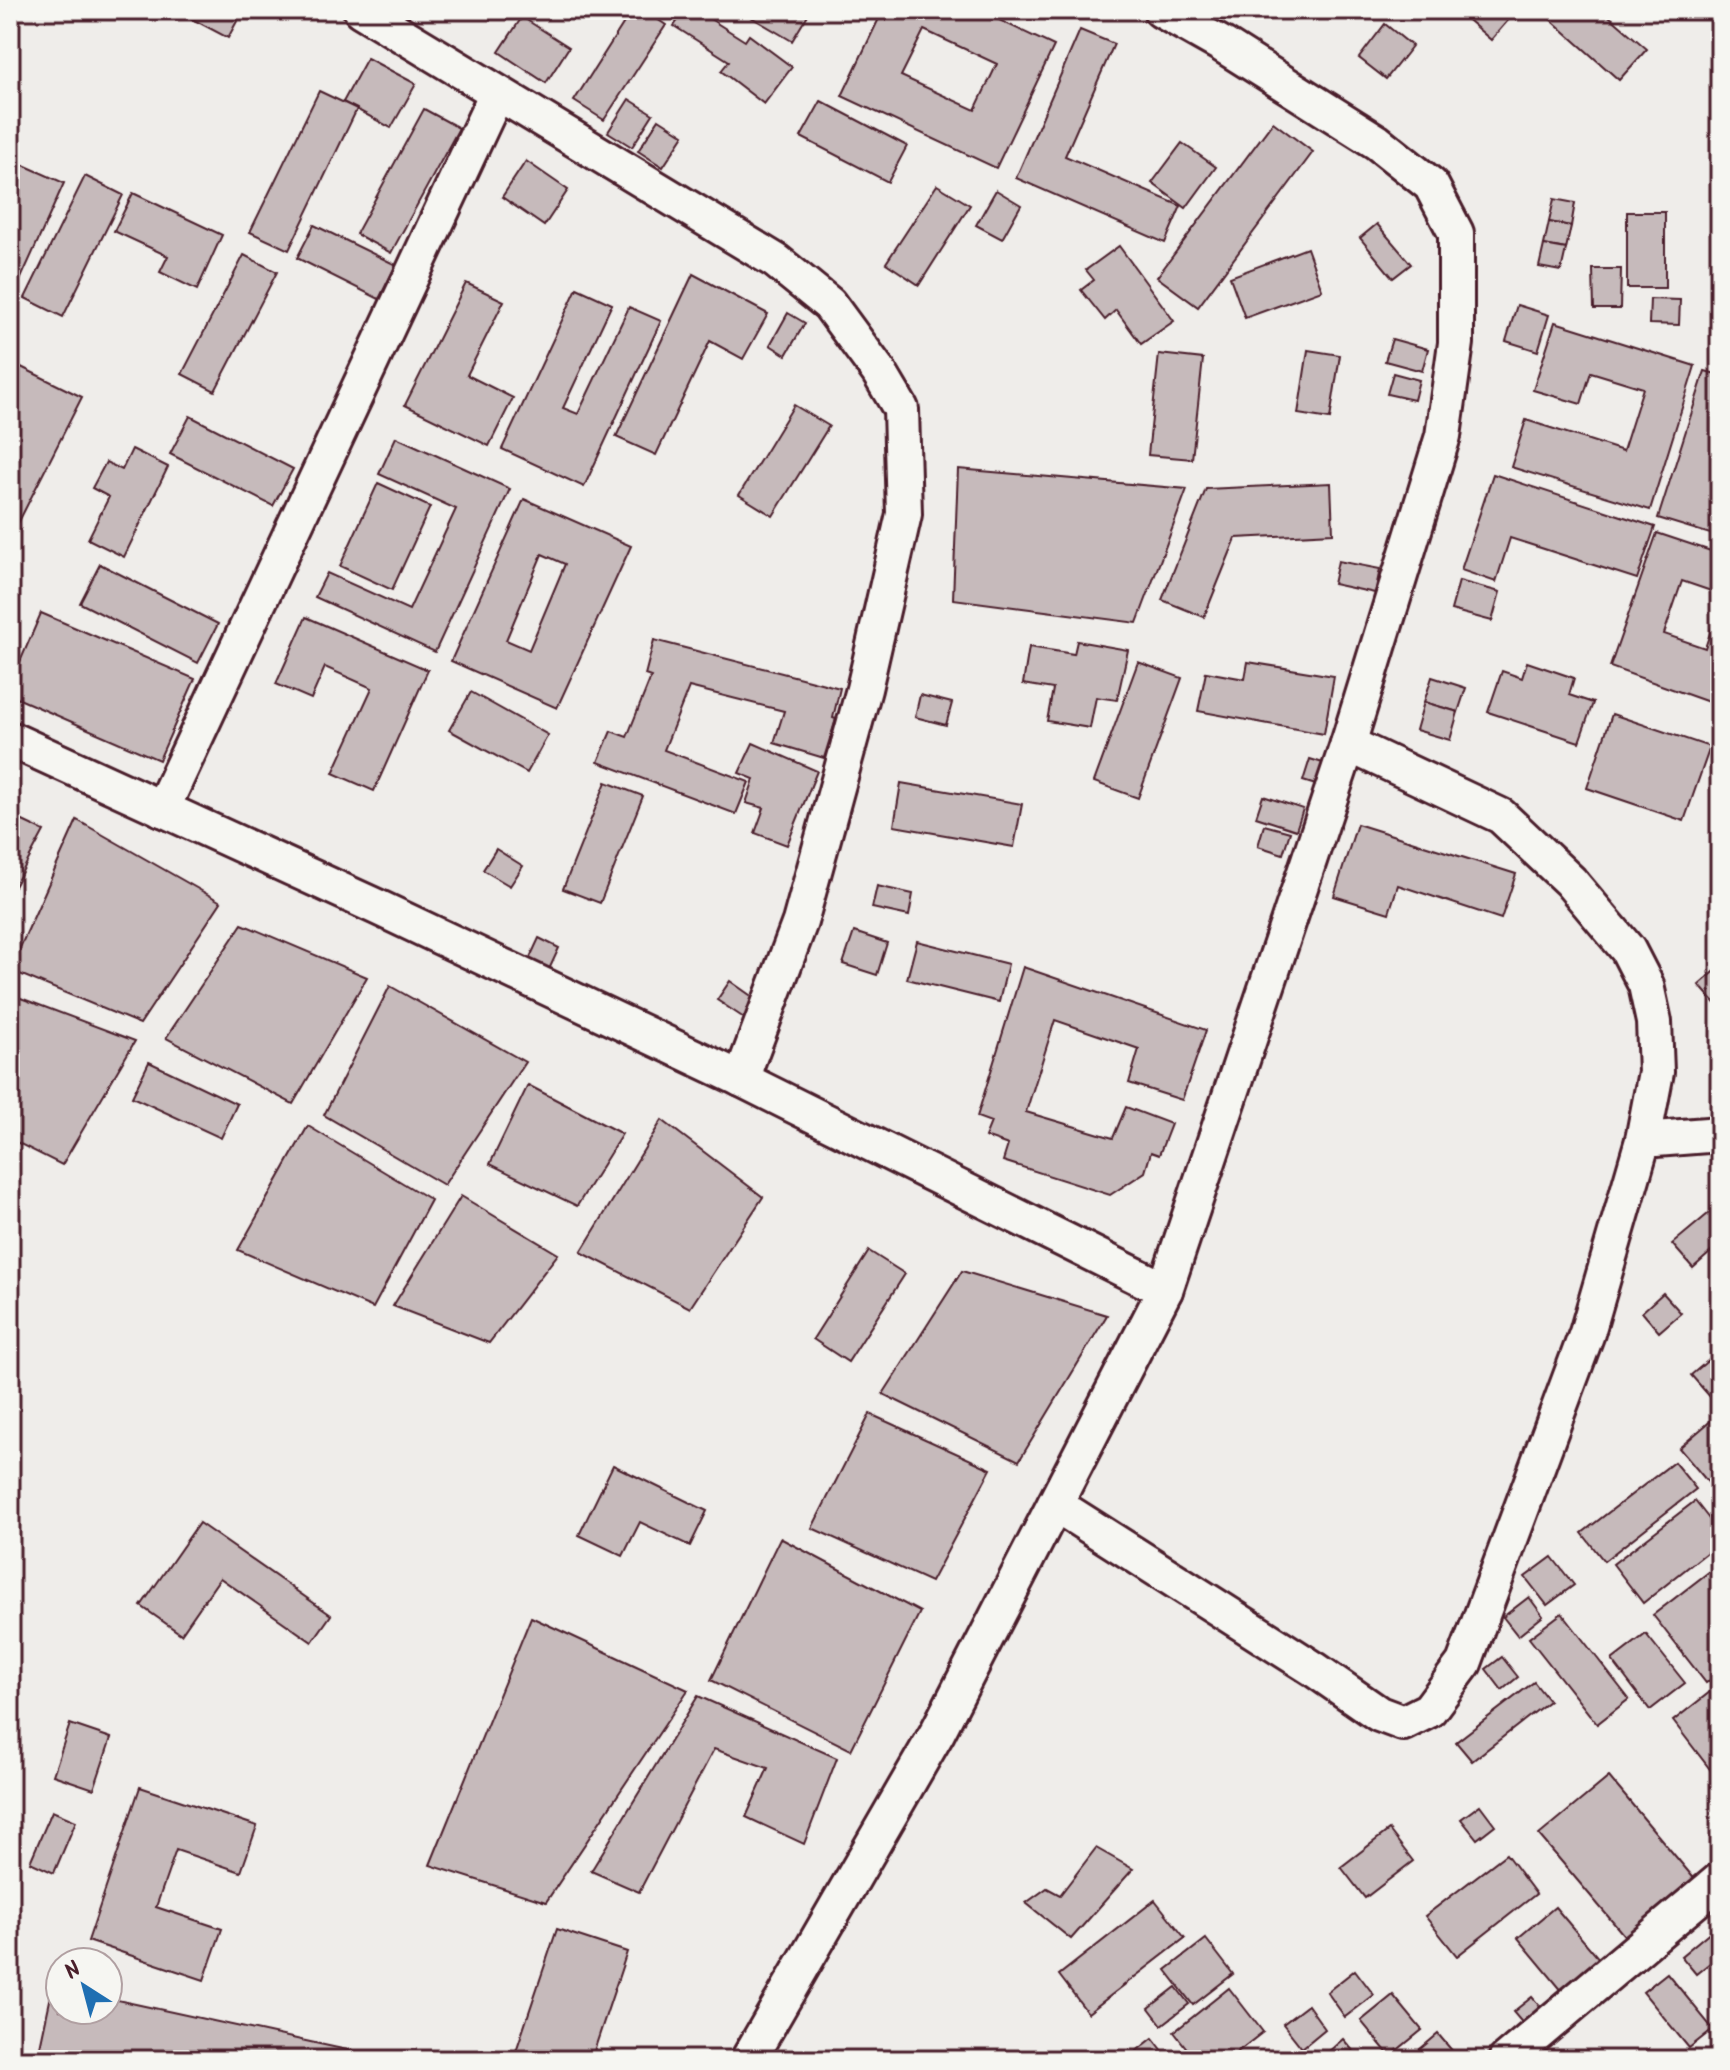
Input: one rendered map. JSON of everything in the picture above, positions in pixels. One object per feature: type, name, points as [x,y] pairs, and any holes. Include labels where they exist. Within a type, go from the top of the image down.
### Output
[{"type":"street","points":[[361,10],[776,261],[829,304],[879,372],[901,409],[904,514],[864,689],[800,922],[741,1079]]},
{"type":"street","points":[[748,2060],[937,1733],[1165,1290],[1348,744],[1443,436],[1456,343],[1456,233],[1431,185],[1377,142],[1223,45],[1161,10]]},
{"type":"street","points":[[162,809],[497,93]]},
{"type":"street","points":[[10,739],[377,907],[741,1079],[1165,1290]]},
{"type":"street","points":[[1055,1504],[1314,1669],[1379,1714],[1403,1723],[1429,1710],[1464,1663],[1587,1333],[1643,1140],[1656,1072],[1654,1022],[1646,985],[1628,950],[1570,881],[1501,816],[1348,744]]},
{"type":"street","points":[[1643,1140],[1720,1134]]},
{"type":"street","points":[[1506,2060],[1720,1880]]},
{"type":"building","points":[[180,10],[243,10],[228,38]]},
{"type":"building","points":[[632,10],[643,10],[666,25],[604,120],[574,101]]},
{"type":"building","points":[[685,10],[696,10],[745,41],[749,35],[792,67],[764,104],[721,71],[729,61],[674,26]]},
{"type":"building","points":[[739,10],[803,10],[809,13],[792,41]]},
{"type":"building","points":[[883,10],[978,10],[1054,46],[996,168],[842,96]],"holes":[[[924,30],[997,64],[975,110],[901,76]]]},
{"type":"building","points":[[1464,10],[1517,10],[1491,40],[1461,14]]},
{"type":"building","points":[[1540,10],[1602,10],[1647,49],[1619,80]]},
{"type":"building","points":[[522,17],[569,47],[546,83],[499,52]]},
{"type":"building","points":[[1385,24],[1412,46],[1386,79],[1359,58]]},
{"type":"building","points":[[1080,30],[1114,44],[1065,156],[1181,206],[1165,243],[1016,178]]},
{"type":"building","points":[[367,58],[416,84],[391,128],[343,102]]},
{"type":"building","points":[[319,91],[357,109],[289,250],[250,232]]},
{"type":"building","points":[[629,99],[653,114],[632,147],[608,132]]},
{"type":"building","points":[[821,101],[907,146],[888,182],[801,137]]},
{"type":"building","points":[[424,109],[459,128],[391,253],[356,234]]},
{"type":"building","points":[[659,119],[684,135],[663,167],[638,151]]},
{"type":"building","points":[[1273,122],[1313,152],[1198,307],[1157,277]]},
{"type":"building","points":[[1182,143],[1216,167],[1186,208],[1152,183]]},
{"type":"building","points":[[10,159],[64,183],[14,294],[10,292]]},
{"type":"building","points":[[526,161],[568,190],[544,226],[502,197]]},
{"type":"building","points":[[85,176],[123,195],[63,317],[25,298]]},
{"type":"building","points":[[937,185],[970,205],[919,285],[886,263]]},
{"type":"building","points":[[996,190],[1021,205],[1002,239],[976,225]]},
{"type":"building","points":[[133,193],[222,235],[197,290],[160,272],[168,256],[114,231]]},
{"type":"building","points":[[1554,199],[1575,203],[1571,226],[1549,222]]},
{"type":"building","points":[[1627,212],[1665,212],[1665,288],[1627,288]]},
{"type":"building","points":[[1549,222],[1571,226],[1566,249],[1544,245]]},
{"type":"building","points":[[1377,224],[1411,264],[1393,278],[1360,238]]},
{"type":"building","points":[[314,225],[396,265],[379,299],[297,258]]},
{"type":"building","points":[[1544,245],[1566,249],[1561,271],[1539,267]]},
{"type":"building","points":[[1119,246],[1174,321],[1141,344],[1116,310],[1105,320],[1081,290],[1094,280],[1086,270]]},
{"type":"building","points":[[1307,248],[1322,290],[1245,318],[1230,277]]},
{"type":"building","points":[[244,255],[277,272],[215,391],[182,374]]},
{"type":"building","points":[[1593,269],[1621,269],[1620,309],[1594,309]]},
{"type":"building","points":[[693,274],[768,314],[743,359],[710,341],[656,455],[616,437]]},
{"type":"building","points":[[466,283],[504,301],[467,375],[513,398],[489,446],[405,405]]},
{"type":"building","points":[[577,288],[612,304],[563,408],[578,414],[629,307],[661,321],[584,487],[502,449]]},
{"type":"building","points":[[1650,299],[1680,300],[1679,325],[1649,324]]},
{"type":"building","points":[[1517,305],[1549,315],[1538,351],[1506,341]]},
{"type":"building","points":[[788,313],[805,323],[786,355],[770,345]]},
{"type":"building","points":[[1555,322],[1695,366],[1650,510],[1511,467],[1526,420],[1623,451],[1643,388],[1591,372],[1581,404],[1533,390]]},
{"type":"building","points":[[1392,339],[1428,349],[1422,371],[1385,361]]},
{"type":"building","points":[[1308,350],[1340,355],[1330,419],[1298,414]]},
{"type":"building","points":[[1159,354],[1203,359],[1192,459],[1148,455]]},
{"type":"building","points":[[10,363],[82,397],[10,539]]},
{"type":"building","points":[[1705,371],[1720,375],[1720,462],[1712,488],[1720,491],[1720,537],[1658,518]]},
{"type":"building","points":[[1393,373],[1419,380],[1414,400],[1387,394]]},
{"type":"building","points":[[794,405],[829,426],[773,516],[739,495]]},
{"type":"building","points":[[190,416],[293,469],[273,506],[170,454]]},
{"type":"building","points":[[396,437],[510,489],[435,652],[315,597],[327,573],[409,610],[456,509],[379,474]]},
{"type":"building","points":[[132,449],[168,467],[124,557],[88,539],[109,497],[92,488],[106,462],[122,470]]},
{"type":"building","points":[[958,469],[1187,489],[1137,623],[953,599]]},
{"type":"building","points":[[1493,474],[1655,527],[1637,579],[1510,538],[1496,582],[1461,570]]},
{"type":"building","points":[[378,483],[430,507],[392,590],[340,566]]},
{"type":"building","points":[[1331,483],[1333,533],[1236,538],[1204,617],[1162,600],[1206,489]]},
{"type":"building","points":[[524,499],[631,546],[557,708],[451,661]],"holes":[[[542,554],[565,564],[529,650],[506,640]]]},
{"type":"building","points":[[1657,533],[1720,554],[1720,594],[1682,581],[1664,634],[1705,648],[1720,603],[1720,706],[1610,667]]},
{"type":"building","points":[[1338,561],[1380,569],[1375,593],[1333,584]]},
{"type":"building","points":[[100,564],[218,624],[198,663],[80,603]]},
{"type":"building","points":[[1459,581],[1500,592],[1492,621],[1451,610]]},
{"type":"building","points":[[41,613],[195,679],[159,760],[10,695],[10,685]]},
{"type":"building","points":[[306,617],[428,670],[374,791],[333,773],[372,688],[325,667],[311,699],[276,684]]},
{"type":"building","points":[[654,640],[840,688],[833,718],[836,719],[824,758],[774,743],[784,711],[689,687],[664,750],[749,782],[736,814],[598,762],[611,731],[627,737],[651,677],[645,675]]},
{"type":"building","points":[[1077,641],[1128,650],[1117,700],[1096,697],[1090,728],[1047,721],[1053,689],[1023,684],[1029,647],[1074,654]]},
{"type":"building","points":[[1138,662],[1182,678],[1138,798],[1094,782]]},
{"type":"building","points":[[1248,662],[1334,676],[1324,734],[1198,711],[1206,672],[1245,679]]},
{"type":"building","points":[[1527,662],[1574,678],[1569,695],[1593,703],[1579,742],[1488,712],[1502,671],[1522,678]]},
{"type":"building","points":[[1432,677],[1466,688],[1458,712],[1424,702]]},
{"type":"building","points":[[471,692],[548,735],[527,773],[449,730]]},
{"type":"building","points":[[920,695],[952,703],[946,725],[915,717]]},
{"type":"building","points":[[1424,702],[1458,712],[1450,740],[1416,730]]},
{"type":"building","points":[[1612,714],[1710,747],[1684,821],[1587,788]]},
{"type":"building","points":[[753,743],[817,771],[787,845],[755,833],[764,808],[746,803],[754,779],[739,773]]},
{"type":"building","points":[[1310,759],[1326,764],[1319,786],[1303,781]]},
{"type":"building","points":[[606,782],[643,796],[600,903],[563,889]]},
{"type":"building","points":[[901,783],[1022,804],[1014,847],[894,826]]},
{"type":"building","points":[[1263,796],[1303,809],[1296,830],[1256,817]]},
{"type":"building","points":[[10,815],[44,831],[10,894]]},
{"type":"building","points":[[77,820],[221,902],[140,1024],[10,970]]},
{"type":"building","points":[[1357,824],[1516,874],[1501,919],[1398,885],[1389,913],[1334,896]]},
{"type":"building","points":[[1264,825],[1290,832],[1283,854],[1258,846]]},
{"type":"building","points":[[496,849],[523,866],[510,886],[483,870]]},
{"type":"building","points":[[877,886],[913,894],[909,916],[872,908]]},
{"type":"building","points":[[242,924],[367,977],[293,1104],[166,1038]]},
{"type":"building","points":[[854,932],[887,943],[877,975],[843,964]]},
{"type":"building","points":[[539,938],[559,948],[546,976],[526,966]]},
{"type":"building","points":[[917,941],[1008,964],[999,1002],[907,979]]},
{"type":"building","points":[[1023,967],[1206,1030],[1182,1100],[1129,1083],[1139,1049],[1055,1020],[1026,1112],[1113,1138],[1126,1107],[1171,1124],[1159,1155],[1151,1152],[1145,1172],[1110,1195],[1003,1161],[1008,1145],[985,1137],[991,1122],[977,1117]]},
{"type":"building","points":[[1720,967],[1720,1009],[1699,985]]},
{"type":"building","points":[[730,981],[757,1000],[744,1018],[717,1000]]},
{"type":"building","points":[[390,986],[525,1062],[444,1185],[324,1115]]},
{"type":"building","points":[[10,994],[135,1041],[62,1165],[10,1139]]},
{"type":"building","points":[[149,1062],[237,1104],[221,1138],[132,1097]]},
{"type":"building","points":[[528,1085],[622,1134],[577,1206],[490,1164]]},
{"type":"building","points":[[662,1120],[763,1197],[690,1308],[581,1252]]},
{"type":"building","points":[[308,1126],[431,1200],[373,1308],[238,1250]]},
{"type":"building","points":[[461,1196],[558,1254],[489,1343],[393,1306]]},
{"type":"building","points":[[1720,1204],[1720,1244],[1693,1268],[1672,1244]]},
{"type":"building","points":[[869,1251],[905,1274],[848,1362],[813,1339]]},
{"type":"building","points":[[962,1271],[1107,1315],[1019,1461],[883,1394]]},
{"type":"building","points":[[1663,1293],[1681,1313],[1659,1332],[1642,1312]]},
{"type":"building","points":[[1718,1352],[1720,1354],[1718,1406],[1691,1375]]},
{"type":"building","points":[[1720,1413],[1720,1480],[1712,1487],[1679,1448]]},
{"type":"building","points":[[870,1414],[991,1469],[931,1582],[812,1528]]},
{"type":"building","points":[[1674,1462],[1696,1489],[1604,1561],[1582,1533]]},
{"type":"building","points":[[613,1465],[707,1511],[690,1546],[640,1522],[623,1556],[579,1535]]},
{"type":"building","points":[[1695,1501],[1720,1533],[1720,1542],[1643,1603],[1613,1564]]},
{"type":"building","points":[[199,1523],[331,1615],[312,1642],[220,1578],[181,1634],[141,1606]]},
{"type":"building","points":[[780,1538],[920,1612],[851,1750],[711,1680]]},
{"type":"building","points":[[1552,1557],[1574,1585],[1547,1605],[1525,1577]]},
{"type":"building","points":[[1714,1568],[1720,1576],[1720,1672],[1706,1683],[1653,1615]]},
{"type":"building","points":[[1529,1597],[1543,1616],[1518,1636],[1503,1617]]},
{"type":"building","points":[[1562,1613],[1629,1699],[1597,1724],[1529,1638]]},
{"type":"building","points":[[531,1617],[688,1690],[546,1902],[430,1865]]},
{"type":"building","points":[[1646,1634],[1685,1683],[1650,1710],[1612,1660]]},
{"type":"building","points":[[1502,1657],[1518,1677],[1502,1690],[1486,1669]]},
{"type":"building","points":[[1534,1682],[1549,1701],[1472,1761],[1456,1742]]},
{"type":"building","points":[[1710,1692],[1720,1705],[1720,1774],[1716,1777],[1673,1721]]},
{"type":"building","points":[[698,1696],[837,1758],[804,1844],[746,1817],[768,1768],[714,1749],[639,1892],[591,1871]]},
{"type":"building","points":[[70,1724],[111,1738],[94,1789],[53,1775]]},
{"type":"building","points":[[1609,1777],[1697,1882],[1628,1940],[1539,1835]]},
{"type":"building","points":[[140,1787],[257,1826],[241,1872],[176,1850],[156,1907],[222,1929],[204,1980],[124,1953],[124,1946],[103,1946],[88,1941]]},
{"type":"building","points":[[1480,1805],[1495,1825],[1477,1839],[1461,1819]]},
{"type":"building","points":[[52,1811],[76,1821],[54,1873],[30,1862]]},
{"type":"building","points":[[1389,1830],[1413,1861],[1365,1898],[1341,1867]]},
{"type":"building","points":[[1096,1848],[1133,1869],[1071,1939],[1026,1903],[1047,1888],[1060,1895]]},
{"type":"building","points":[[1506,1854],[1536,1894],[1457,1956],[1425,1916]]},
{"type":"building","points":[[1155,1900],[1185,1938],[1088,2013],[1059,1975]]},
{"type":"building","points":[[1555,1907],[1606,1967],[1568,1998],[1518,1938]]},
{"type":"building","points":[[1718,1925],[1720,1955],[1696,1974],[1681,1956]]},
{"type":"building","points":[[557,1929],[627,1952],[591,2060],[513,2060]]},
{"type":"building","points":[[1206,1939],[1233,1974],[1193,2005],[1166,1970]]},
{"type":"building","points":[[1355,1970],[1374,1995],[1345,2017],[1327,1992]]},
{"type":"building","points":[[1667,1973],[1713,2029],[1689,2048],[1643,1992]]},
{"type":"building","points":[[1176,1987],[1189,2004],[1162,2025],[1149,2008]]},
{"type":"building","points":[[1229,1988],[1263,2032],[1227,2060],[1196,2060],[1174,2032]]},
{"type":"building","points":[[1393,1995],[1422,2030],[1390,2056],[1361,2021]]},
{"type":"building","points":[[1532,1997],[1550,2018],[1531,2033],[1513,2012]]},
{"type":"building","points":[[124,2001],[393,2060],[98,2060],[40,2047],[44,2026],[124,2026]]},
{"type":"building","points":[[1308,2005],[1325,2029],[1302,2048],[1283,2024]]},
{"type":"building","points":[[1438,2034],[1460,2060],[1407,2060]]},
{"type":"building","points":[[1153,2038],[1170,2060],[1125,2060]]},
{"type":"building","points":[[1343,2039],[1361,2060],[1319,2060]]}]
